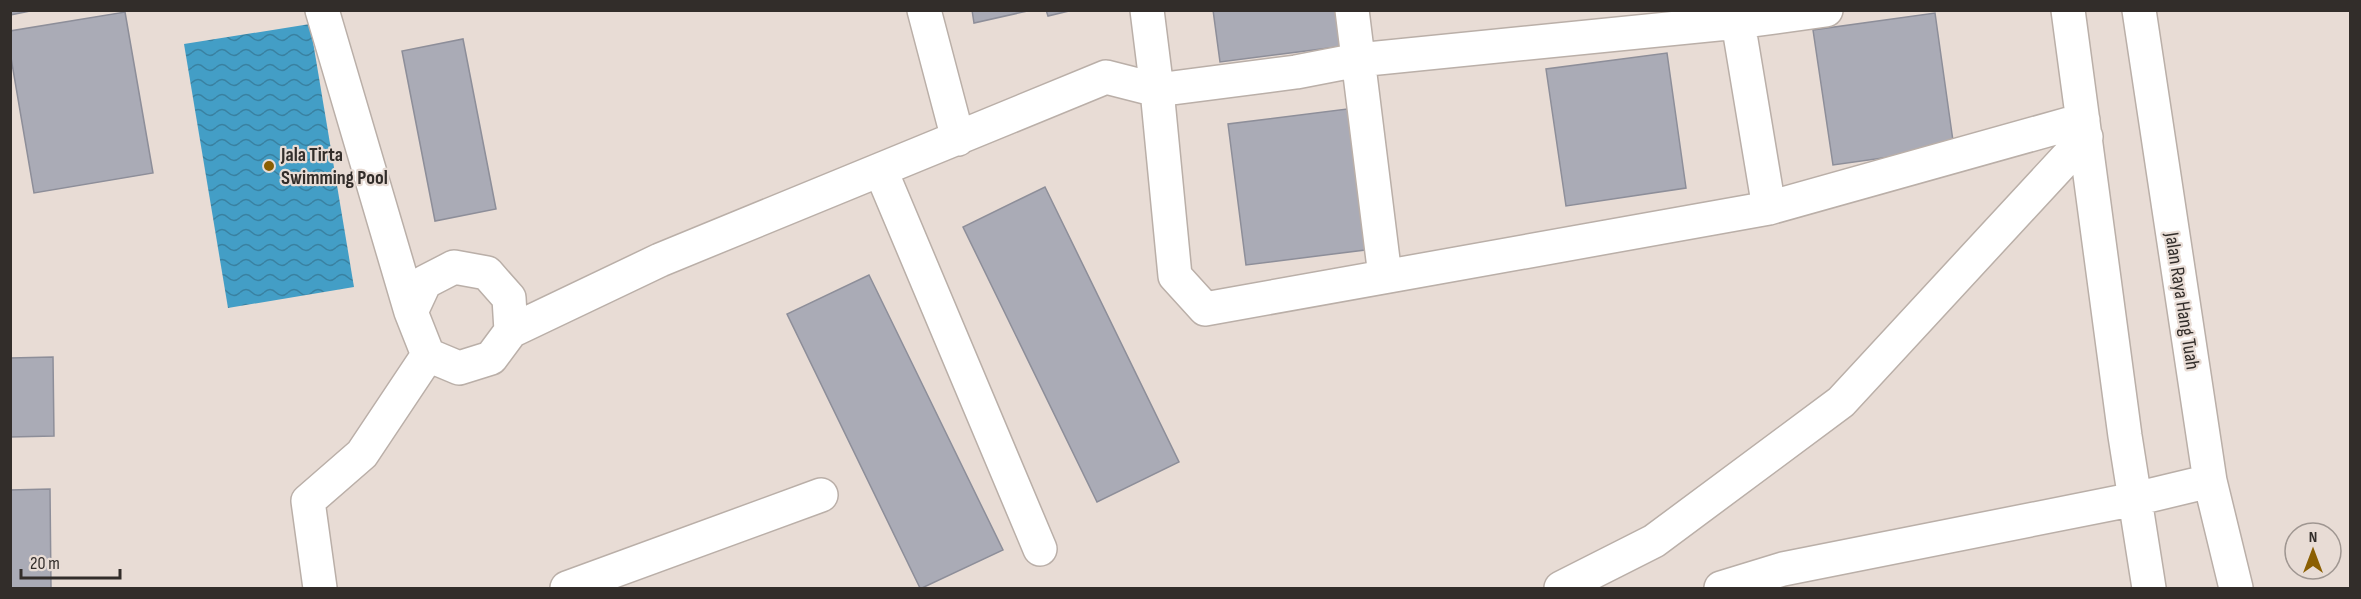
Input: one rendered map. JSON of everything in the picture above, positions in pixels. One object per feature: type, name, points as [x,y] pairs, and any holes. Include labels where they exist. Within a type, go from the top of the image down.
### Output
[{"type":"street","points":[[322,10],[411,312],[428,355],[459,368],[491,358],[511,331],[660,261],[1106,77],[1157,90],[1296,72],[1358,60],[1737,16],[1826,10]]},
{"type":"street","points":[[924,10],[958,139]]},
{"type":"street","points":[[1147,10],[1175,276],[1205,309],[1769,208],[2085,129]]},
{"type":"street","points":[[1352,10],[1385,276]]},
{"type":"street","points":[[2068,10],[2149,588]]},
{"type":"street","name":"Jalan Raya Hang Tuah","points":[[2139,10],[2210,481],[2236,588]]},
{"type":"street","points":[[1737,16],[1769,208]]},
{"type":"street","points":[[1561,588],[1654,541],[1841,402],[2085,129]]},
{"type":"street","points":[[880,171],[1040,549]]},
{"type":"street","points":[[411,312],[425,282],[454,267],[487,273],[509,298],[511,331]]},
{"type":"street","points":[[320,588],[308,501],[362,454],[428,355]]},
{"type":"street","points":[[1721,588],[1783,569],[2135,499],[2210,481]]},
{"type":"street","points":[[567,588],[821,495]]},
{"type":"water","name":"Jala Tirta Swimming Pool","points":[[310,24],[354,287],[228,308],[184,44]]},
{"type":"building","points":[[10,10],[35,10],[10,15]]},
{"type":"building","points":[[972,10],[1032,10],[974,23]]},
{"type":"building","points":[[1046,10],[1073,10],[1048,16]]},
{"type":"building","points":[[1213,10],[1349,10],[1353,45],[1220,62]]},
{"type":"building","points":[[125,12],[153,173],[34,193],[10,52],[10,31]]},
{"type":"building","points":[[1935,13],[1954,148],[1833,165],[1813,30]]},
{"type":"building","points":[[463,39],[496,209],[435,221],[402,51]]},
{"type":"building","points":[[1667,53],[1686,188],[1566,206],[1546,69]]},
{"type":"building","points":[[1363,107],[1381,248],[1246,265],[1228,124]]},
{"type":"building","points":[[1045,187],[1179,462],[1097,502],[963,227]]},
{"type":"building","points":[[869,275],[1003,550],[922,588],[787,314]]},
{"type":"building","points":[[53,357],[54,436],[10,437],[10,358]]},
{"type":"building","points":[[50,489],[51,588],[10,588],[10,490]]},
{"type":"place","name":"Jala Tirta Swimming Pool","points":[[269,166]]}]
